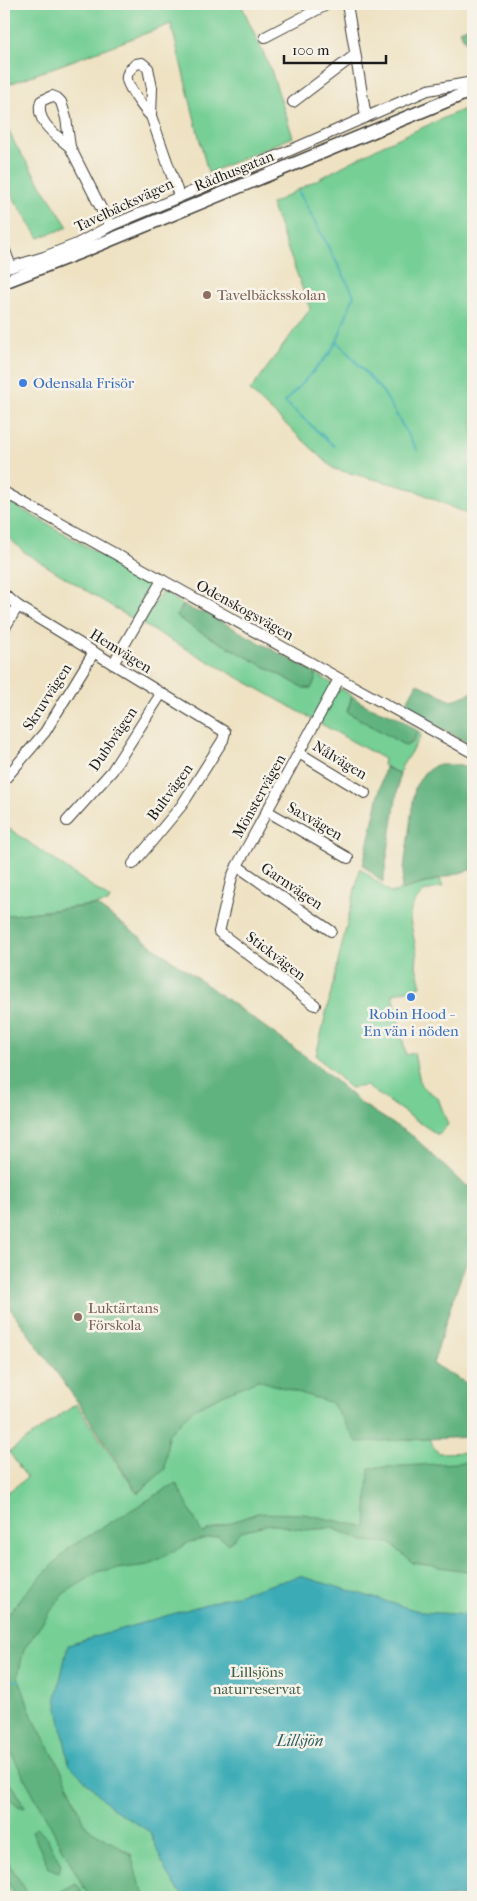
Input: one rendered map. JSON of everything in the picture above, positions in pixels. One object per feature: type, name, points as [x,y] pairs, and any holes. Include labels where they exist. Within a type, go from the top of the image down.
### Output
[{"type":"main road","name":"Rådhusgatan","points":[[6,276],[473,90]]},
{"type":"street","points":[[265,36],[328,4]]},
{"type":"street","points":[[347,4],[366,117]]},
{"type":"street","points":[[293,102],[355,54]]},
{"type":"street","points":[[150,116],[152,99],[151,77],[148,68],[142,63],[136,64],[127,72],[126,81],[129,89],[150,116],[179,196]]},
{"type":"street","name":"Tavelbäcksvägen","points":[[6,276],[110,226],[428,90],[473,82]]},
{"type":"street","points":[[70,146],[53,133],[40,116],[38,108],[41,101],[52,96],[61,102],[66,118],[70,146],[110,226]]},
{"type":"street","points":[[4,248],[6,276]]},
{"type":"street","name":"Odenskogsvägen","points":[[4,492],[473,753]]},
{"type":"street","points":[[113,664],[162,580]]},
{"type":"street","name":"Hemvägen","points":[[4,594],[18,606],[225,732]]},
{"type":"street","points":[[4,629],[18,606]]},
{"type":"street","name":"Skruvvägen","points":[[4,780],[45,732],[94,652]]},
{"type":"street","name":"Mönstervägen","points":[[219,932],[232,876],[339,679]]},
{"type":"street","name":"Dubbvägen","points":[[68,821],[112,771],[161,694]]},
{"type":"street","name":"Bultvägen","points":[[133,864],[182,805],[223,740],[225,732]]},
{"type":"street","name":"Nålvägen","points":[[299,753],[365,793]]},
{"type":"street","name":"Saxvägen","points":[[267,811],[348,858]]},
{"type":"street","name":"Garnvägen","points":[[237,866],[331,931]]},
{"type":"street","name":"Stickvägen","points":[[219,932],[315,1005]]},
{"type":"green space","points":[[241,4],[271,70],[293,137],[208,173],[171,24],[4,86],[4,5]]},
{"type":"green space","points":[[473,25],[473,56],[459,30]]},
{"type":"green space","points":[[473,105],[473,517],[412,489],[334,469],[250,391],[310,309],[271,204],[383,145]]},
{"type":"green space","points":[[4,121],[15,144],[68,227],[39,238],[4,183]]},
{"type":"green space","points":[[4,499],[152,584],[152,588],[134,620],[24,552],[4,533]]},
{"type":"green space","points":[[163,590],[183,605],[176,616],[197,630],[304,688],[311,688],[315,681],[315,673],[352,696],[347,712],[406,746],[413,742],[419,731],[421,736],[402,766],[400,774],[383,765],[384,759],[142,624]]},
{"type":"green space","points":[[184,605],[197,612],[206,613],[315,673],[315,681],[311,688],[304,688],[197,630],[176,616]]},
{"type":"green space","points":[[417,683],[451,701],[473,692],[473,746],[404,707]]},
{"type":"green space","points":[[352,696],[369,706],[395,716],[418,731],[412,741],[406,746],[347,712]]},
{"type":"green space","points":[[436,765],[456,765],[473,769],[473,869],[401,890],[415,787],[424,773]]},
{"type":"green space","points":[[385,767],[400,774],[383,883],[363,865]]},
{"type":"green space","points":[[4,825],[110,899],[108,903],[4,916]]},
{"type":"green space","points":[[360,868],[391,893],[440,879],[443,886],[424,892],[411,909],[410,919],[417,954],[416,966],[421,986],[393,994],[406,1055],[414,1053],[421,1086],[438,1098],[448,1125],[438,1135],[366,1086],[350,1088],[316,1056]]},
{"type":"green space","points":[[96,905],[316,1064],[362,1104],[414,1137],[463,1184],[473,1188],[473,1244],[452,1302],[433,1364],[473,1387],[473,1437],[357,1442],[332,1403],[258,1380],[192,1410],[168,1435],[165,1469],[138,1493],[77,1401],[4,1300],[4,916]]},
{"type":"green space","name":"Lillsjöns naturreservat","points":[[165,1363],[411,1389],[433,1446],[439,1453],[473,1452],[473,1897],[4,1897],[4,1495],[27,1478],[9,1452],[76,1404],[138,1494],[148,1485],[131,1446]]},
{"type":"green space","points":[[473,1462],[473,1572],[413,1563],[390,1543],[364,1541],[332,1528],[305,1530],[270,1524],[241,1531],[229,1544],[218,1536],[190,1542],[148,1565],[100,1571],[63,1594],[24,1649],[18,1676],[32,1716],[62,1771],[87,1828],[131,1854],[139,1884],[147,1897],[89,1897],[4,1740],[4,1619],[25,1593],[70,1547],[176,1483],[202,1533],[257,1513],[304,1514],[366,1527],[369,1468]]},
{"type":"green space","points":[[6,1781],[15,1789],[25,1808],[18,1806],[5,1794],[4,1783]]},
{"type":"green space","points":[[36,1828],[47,1838],[61,1865],[59,1872],[49,1868],[32,1832]]},
{"type":"green space","points":[[4,1856],[30,1897],[17,1897],[4,1877]]},
{"type":"green space","points":[[76,1883],[82,1892],[74,1897],[51,1897]]},
{"type":"water","name":"Lillsjön","points":[[300,1576],[422,1612],[473,1615],[473,1897],[185,1897],[165,1870],[150,1832],[112,1808],[69,1764],[56,1698],[68,1645]]},
{"type":"waterway","points":[[299,192],[354,295],[337,341],[330,353],[285,402],[334,446]]},
{"type":"waterway","points":[[338,342],[383,392],[417,450]]},
{"type":"waterway","points":[[4,1681],[20,1680]]},
{"type":"place","name":"Tavelbäcksskolan","points":[[207,295]]},
{"type":"place","name":"Odensala Frisör","points":[[23,383]]},
{"type":"place","name":"Robin Hood - En vän i nöden","points":[[411,997]]},
{"type":"place","name":"Luktärtans Förskola","points":[[78,1317]]}]
